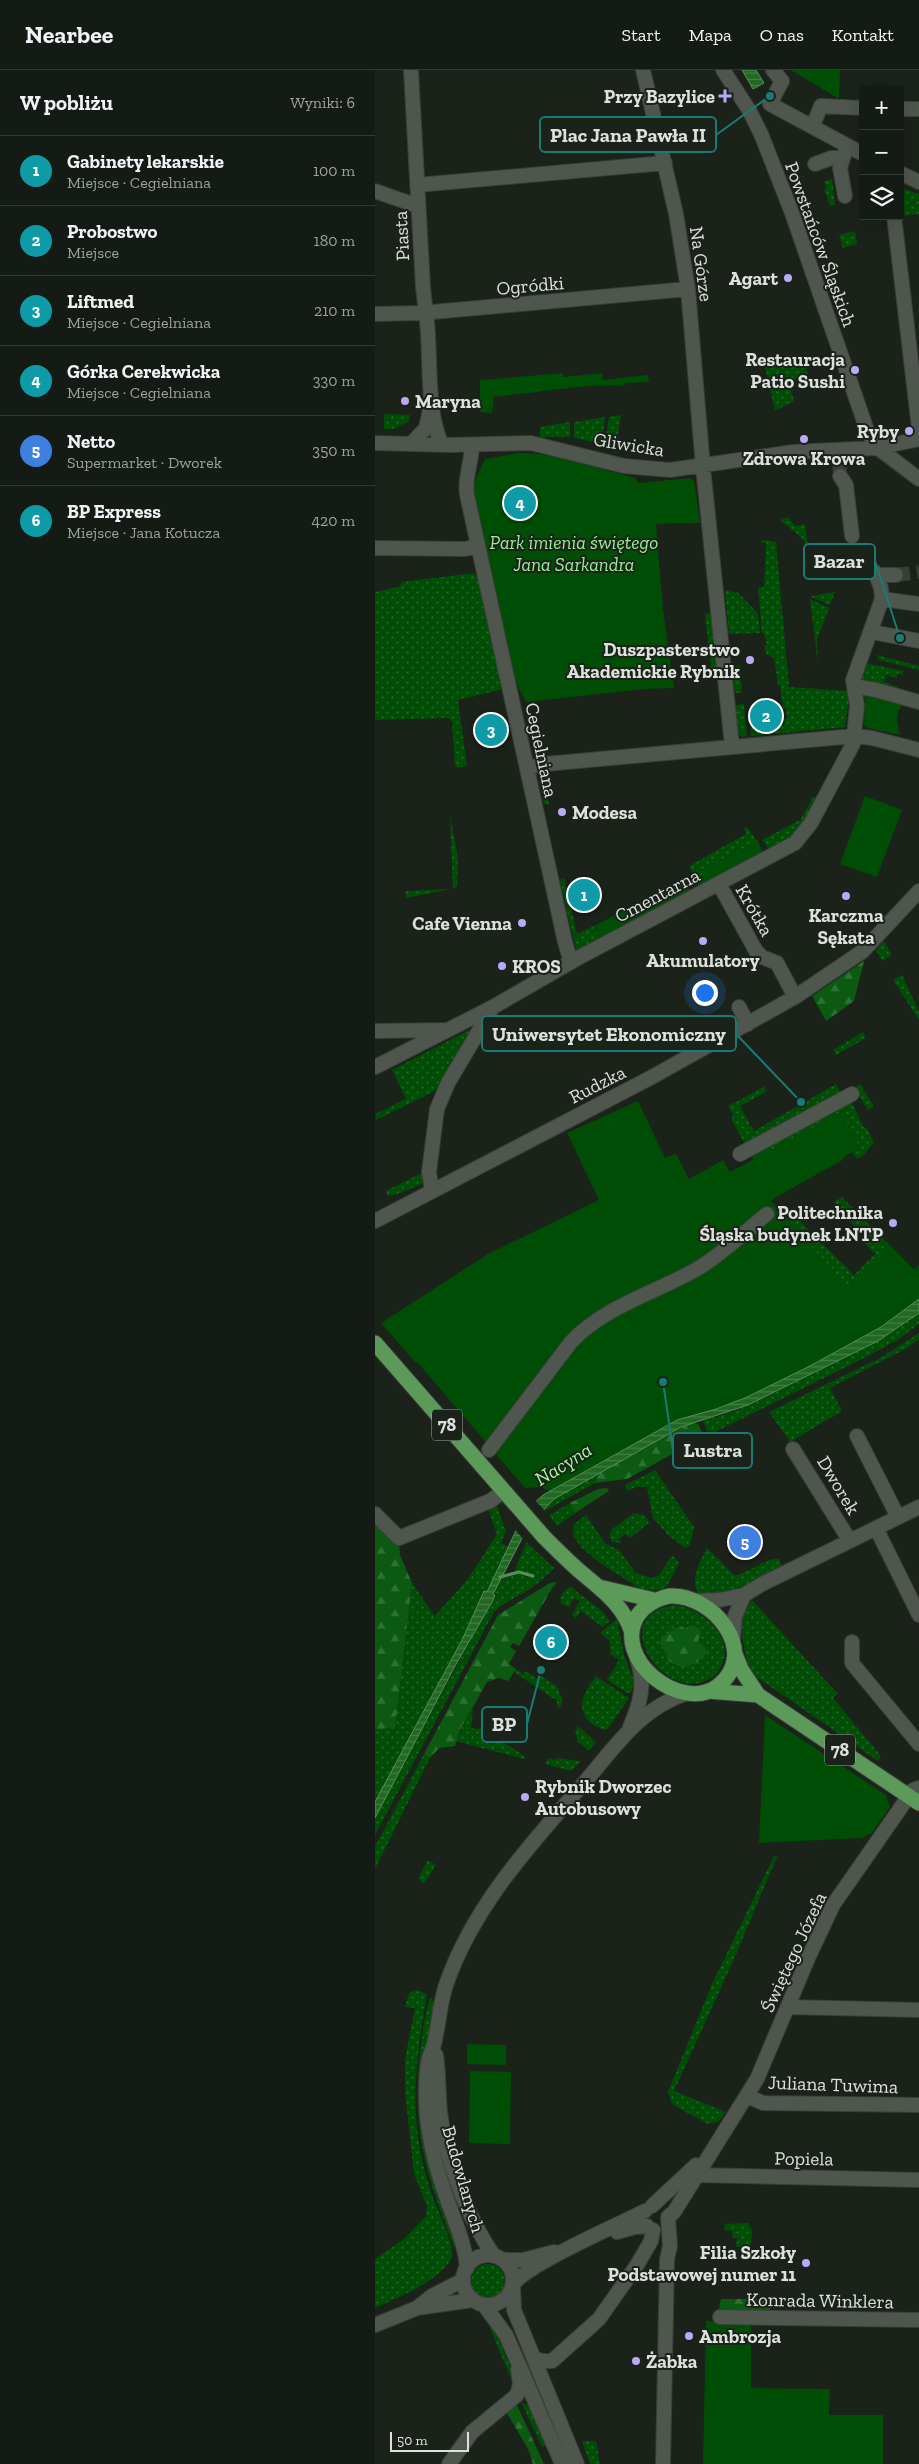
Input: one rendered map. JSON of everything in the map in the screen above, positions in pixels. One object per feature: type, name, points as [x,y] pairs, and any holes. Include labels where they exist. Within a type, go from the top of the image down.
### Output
[{"type":"main road","name":"78","points":[[375,1343],[544,1537],[575,1567],[603,1588],[625,1616],[632,1633],[631,1644],[637,1659],[645,1670],[667,1685],[687,1693],[707,1691],[758,1695]]},
{"type":"main road","name":"78","points":[[603,1588],[654,1600],[673,1596],[695,1601],[721,1620],[734,1646],[741,1669],[758,1695],[916,1796]]},
{"type":"main road","points":[[632,1633],[640,1613],[654,1600]]},
{"type":"main road","points":[[707,1691],[723,1681],[733,1667],[734,1646]]},
{"type":"street","name":"Piasta","points":[[411,70],[418,206],[432,399],[437,431],[442,445]]},
{"type":"street","name":"Na Górze","points":[[643,70],[679,231],[688,289],[703,467],[732,746]]},
{"type":"street","name":"Powstańców Śląskich","points":[[723,70],[757,125],[792,213],[868,433],[878,448]]},
{"type":"street","points":[[770,104],[782,81],[773,70]]},
{"type":"street","points":[[749,110],[763,104],[770,104],[813,125],[845,152]]},
{"type":"street","points":[[813,125],[821,106],[859,108]]},
{"type":"street","points":[[904,109],[919,109]]},
{"type":"street","points":[[845,152],[840,168],[845,196]]},
{"type":"street","points":[[815,164],[845,152],[859,154]]},
{"type":"street","points":[[417,185],[665,163]]},
{"type":"street","points":[[904,175],[919,182]]},
{"type":"street","points":[[375,190],[418,206]]},
{"type":"street","points":[[894,220],[919,428]]},
{"type":"street","name":"Ogródki","points":[[375,314],[426,312],[688,289]]},
{"type":"street","name":"Piasta","points":[[411,444],[426,428],[432,399]]},
{"type":"street","name":"Gliwicka","points":[[375,443],[442,445],[537,444],[617,465],[643,469],[676,470],[783,453],[838,454],[919,439]]},
{"type":"street","name":"Cegielniana","points":[[472,445],[466,490],[564,939],[571,962]]},
{"type":"street","points":[[878,448],[914,475]]},
{"type":"street","points":[[840,476],[846,485],[855,540]]},
{"type":"street","points":[[375,548],[465,549],[478,546]]},
{"type":"street","points":[[896,575],[877,576],[883,599],[854,678],[854,686],[919,702]]},
{"type":"street","points":[[883,599],[919,604]]},
{"type":"street","points":[[872,632],[919,641]]},
{"type":"street","name":"Cmentarna","points":[[375,1067],[493,1007],[571,962],[719,884],[801,838],[851,749],[857,706],[854,686]]},
{"type":"street","points":[[527,768],[545,764],[854,736],[872,738],[919,750]]},
{"type":"street","name":"Krótka","points":[[719,884],[756,951],[777,963],[795,998]]},
{"type":"street","name":"Rudzka","points":[[375,1222],[432,1190],[644,1082],[795,998],[863,951],[919,891]]},
{"type":"street","points":[[432,1190],[429,1172],[437,1109],[449,1083],[493,1007]]},
{"type":"street","points":[[739,1007],[748,1024]]},
{"type":"street","points":[[375,1031],[450,1030]]},
{"type":"street","points":[[740,1154],[852,1094]]},
{"type":"street","points":[[489,1450],[571,1342],[586,1326],[600,1317],[705,1265],[732,1245],[767,1214]]},
{"type":"street","points":[[857,1436],[898,1517]]},
{"type":"street","name":"Dworek","points":[[793,1449],[851,1541]]},
{"type":"street","points":[[375,1514],[399,1538],[490,1501],[509,1496]]},
{"type":"street","name":"Dworek","points":[[695,1601],[714,1601],[744,1595],[762,1584],[919,1507]]},
{"type":"street","points":[[877,1528],[915,1596],[919,1615]]},
{"type":"street","points":[[734,1646],[735,1616],[744,1595]]},
{"type":"street","points":[[851,1642],[852,1663],[919,1744]]},
{"type":"street","name":"Budowlanych","points":[[630,1728],[642,1695],[641,1674],[637,1659]]},
{"type":"street","name":"Budowlanych","points":[[465,2274],[463,2241],[445,2193],[428,2125],[426,2095],[428,2069],[446,1985],[462,1947],[487,1901],[630,1728],[660,1704],[687,1693]]},
{"type":"street","name":"Świętego Józefa","points":[[668,2217],[674,2212],[693,2174],[717,2142],[747,2096],[761,2070],[809,1956],[833,1905],[916,1796]]},
{"type":"street","points":[[787,2007],[919,2010]]},
{"type":"street","name":"Budowlanych","points":[[435,2042],[440,2112],[445,2145],[468,2207],[499,2258]]},
{"type":"street","name":"Juliana Tuwima","points":[[747,2096],[763,2103],[919,2105]]},
{"type":"street","name":"Świętego Józefa","points":[[585,2242],[648,2208],[693,2174]]},
{"type":"street","name":"Popiela","points":[[693,2174],[919,2180]]},
{"type":"street","points":[[663,2464],[667,2259],[670,2246],[668,2217],[663,2207],[648,2208],[643,2219],[667,2259]]},
{"type":"street","points":[[650,2228],[663,2228],[668,2217]]},
{"type":"street","points":[[534,2358],[541,2361],[552,2361],[599,2319],[637,2266],[651,2241],[650,2228]]},
{"type":"street","name":"Świętego Józefa","points":[[499,2258],[523,2260],[563,2250],[628,2229],[650,2228]]},
{"type":"street","name":"Świętego Józefa","points":[[513,2285],[523,2275],[563,2250]]},
{"type":"street","points":[[417,2308],[465,2274],[477,2258],[499,2258],[512,2271],[514,2310],[577,2464]]},
{"type":"street","points":[[465,2274],[465,2291],[478,2302],[503,2330],[536,2400],[563,2464]]},
{"type":"street","points":[[375,2325],[417,2308],[478,2302],[494,2305],[503,2301],[513,2285]]},
{"type":"street","name":"Konrada Winklera","points":[[720,2317],[919,2320]]},
{"type":"street","points":[[449,2464],[472,2432],[517,2395],[520,2384],[516,2356]]},
{"type":"street","points":[[517,2395],[536,2400]]},
{"type":"green space","points":[[791,70],[840,70],[839,99]]},
{"type":"green space","points":[[832,179],[835,205],[830,206],[824,189],[826,189],[824,181]]},
{"type":"green space","points":[[904,190],[919,194],[919,214],[904,216]]},
{"type":"green space","points":[[855,231],[857,244],[843,248],[839,235]]},
{"type":"green space","points":[[801,359],[805,361],[808,376],[789,383],[794,401],[775,411],[765,367]]},
{"type":"green space","points":[[563,373],[563,377],[602,373],[603,380],[648,375],[649,382],[625,383],[624,386],[575,387],[494,396],[492,413],[480,412],[480,380]]},
{"type":"green space","points":[[384,414],[410,415],[409,421],[394,429],[384,429]]},
{"type":"green space","points":[[621,415],[615,451],[605,445],[609,417]]},
{"type":"green space","points":[[605,417],[602,444],[574,438],[574,422]]},
{"type":"green space","points":[[570,422],[570,437],[540,437],[540,427]]},
{"type":"green space","name":"Park imienia świętego Jana Sarkandra","points":[[518,453],[546,455],[577,462],[635,478],[639,483],[690,478],[694,480],[700,523],[656,524],[663,609],[674,688],[644,689],[526,702],[516,683],[473,489],[485,459]]},
{"type":"green space","points":[[788,517],[795,526],[805,524],[810,563],[830,562],[844,556],[845,561],[806,567],[804,540],[780,520]]},
{"type":"green space","points":[[763,540],[776,542],[789,687],[850,691],[845,727],[751,736],[750,728],[784,725],[784,719],[787,718],[786,708],[783,708],[780,685],[778,685],[774,658],[766,654],[764,645],[767,645],[764,633],[762,633],[758,588],[764,587],[766,543],[761,543]]},
{"type":"green space","points":[[474,573],[481,581],[504,689],[458,700],[467,766],[458,768],[455,766],[452,721],[448,718],[375,720],[375,592],[399,587],[402,582]]},
{"type":"green space","points":[[725,590],[739,593],[758,614],[760,633],[729,634]]},
{"type":"green space","points":[[835,592],[830,605],[811,597],[811,596]]},
{"type":"green space","points":[[810,599],[829,608],[817,640],[818,665]]},
{"type":"green space","points":[[712,613],[718,667],[711,668],[705,614]]},
{"type":"green space","points":[[877,655],[919,666],[919,670],[879,660]]},
{"type":"green space","points":[[865,663],[904,671],[902,675],[898,674],[897,678],[887,675],[884,682],[898,687],[897,689],[858,680]]},
{"type":"green space","points":[[740,665],[742,693],[735,693],[732,667]]},
{"type":"green space","points":[[858,680],[871,680],[913,694],[898,712],[897,721],[900,735],[868,728],[864,725],[865,701],[862,683]]},
{"type":"green space","points":[[744,704],[747,736],[742,737],[739,735],[735,705]]},
{"type":"green space","points":[[543,773],[549,804],[544,804],[539,779]]},
{"type":"green space","points":[[865,796],[902,810],[877,877],[840,864]]},
{"type":"green space","points":[[813,797],[817,799],[794,837],[769,849],[762,840],[800,820]]},
{"type":"green space","points":[[450,816],[458,858],[457,887],[453,888]]},
{"type":"green space","points":[[747,827],[758,842],[693,874],[689,866],[746,834],[744,829]]},
{"type":"green space","points":[[758,842],[764,854],[700,888],[693,874]]},
{"type":"green space","points":[[564,878],[577,934],[594,926],[601,940],[580,951],[576,950],[560,880]]},
{"type":"green space","points":[[684,879],[690,891],[601,940],[594,926]]},
{"type":"green space","points":[[451,889],[406,898],[405,891]]},
{"type":"green space","points":[[884,941],[892,955],[882,961],[876,950]]},
{"type":"green space","points":[[864,961],[854,1001],[826,1021],[812,996]]},
{"type":"green space","points":[[902,975],[919,1012],[919,1020],[893,980]]},
{"type":"green space","points":[[481,1024],[441,1088],[376,1120],[375,1114],[406,1099],[392,1070]]},
{"type":"green space","points":[[863,1032],[866,1038],[836,1055],[833,1050]]},
{"type":"green space","points":[[836,1084],[841,1092],[746,1146],[732,1121],[733,1114],[728,1106],[764,1087],[766,1092],[740,1106],[754,1131]]},
{"type":"green space","points":[[860,1084],[874,1106],[868,1110],[854,1088]]},
{"type":"green space","points":[[850,1099],[864,1128],[866,1127],[874,1142],[864,1155],[857,1159],[852,1152],[767,1203],[773,1193],[751,1154]]},
{"type":"green space","points":[[638,1101],[665,1158],[676,1154],[689,1179],[723,1160],[730,1172],[842,1112],[858,1143],[841,1161],[770,1200],[848,1287],[889,1244],[914,1270],[919,1265],[919,1299],[881,1327],[808,1367],[745,1398],[716,1409],[677,1420],[549,1491],[541,1487],[525,1488],[418,1363],[381,1323],[488,1254],[599,1200],[567,1133]]},
{"type":"green space","points":[[424,1172],[426,1182],[398,1194],[387,1196],[386,1191]]},
{"type":"green space","points":[[842,1197],[914,1270],[824,1329],[789,1221],[795,1216],[854,1275],[875,1254],[862,1240],[865,1236],[850,1221],[854,1220],[834,1202]]},
{"type":"green space","points":[[919,1313],[919,1324],[899,1339],[715,1432],[707,1431],[703,1420],[730,1413],[769,1396],[879,1340]]},
{"type":"green space","points":[[919,1333],[919,1339],[907,1348],[830,1388],[842,1411],[790,1442],[769,1412],[882,1357]]},
{"type":"green space","points":[[693,1422],[699,1425],[702,1433],[696,1441],[627,1479],[595,1483],[597,1476],[606,1467]]},
{"type":"green space","points":[[606,1467],[597,1476],[595,1483],[545,1511],[543,1508],[562,1493]]},
{"type":"green space","points":[[655,1470],[694,1527],[690,1546],[685,1548],[669,1536],[653,1518],[647,1487],[636,1487],[627,1491],[625,1485]]},
{"type":"green space","points":[[607,1488],[609,1491],[575,1513],[570,1503],[598,1489]]},
{"type":"green space","points":[[496,1503],[506,1531],[501,1543],[509,1547],[487,1592],[483,1591],[463,1638],[375,1802],[375,1729],[395,1727],[412,1583],[435,1616],[468,1579],[497,1534],[488,1509]]},
{"type":"green space","points":[[570,1503],[575,1513],[557,1526],[549,1515]]},
{"type":"green space","points":[[634,1513],[645,1515],[649,1523],[630,1538],[625,1534],[619,1539],[622,1543],[612,1542],[609,1535],[612,1529]]},
{"type":"green space","points":[[586,1515],[605,1543],[619,1550],[636,1573],[652,1578],[659,1575],[671,1557],[674,1556],[679,1563],[667,1586],[661,1590],[644,1591],[600,1563],[582,1548],[573,1536],[574,1524]]},
{"type":"green space","points":[[375,1525],[399,1543],[400,1555],[412,1583],[395,1728],[375,1729]]},
{"type":"green space","points":[[526,1542],[554,1568],[533,1586],[503,1604],[494,1612],[375,1835],[375,1818],[382,1804],[495,1595],[499,1596],[494,1593],[502,1578],[513,1575]]},
{"type":"green space","points":[[707,1548],[734,1575],[738,1575],[772,1559],[779,1559],[782,1567],[731,1591],[721,1594],[699,1594],[696,1589],[695,1577]]},
{"type":"green space","points":[[557,1582],[519,1646],[513,1643],[510,1647],[516,1651],[509,1664],[516,1669],[508,1681],[499,1678],[487,1682],[460,1730],[455,1746],[439,1748],[430,1758],[424,1754],[498,1615],[550,1583]]},
{"type":"green space","points":[[571,1587],[602,1611],[610,1621],[602,1627],[581,1611],[576,1618],[572,1615],[580,1601],[574,1598],[569,1607],[561,1604],[562,1593]]},
{"type":"green space","points":[[752,1600],[838,1694],[833,1698],[881,1756],[878,1761],[755,1676],[751,1671],[746,1655],[742,1628],[746,1609]]},
{"type":"green space","points":[[675,1605],[685,1607],[704,1617],[719,1633],[723,1642],[725,1652],[722,1665],[716,1674],[708,1680],[688,1683],[672,1678],[658,1667],[647,1653],[642,1638],[644,1623],[655,1612]]},
{"type":"green space","points":[[617,1619],[624,1655],[634,1681],[631,1693],[627,1693],[607,1680],[619,1660],[610,1654],[610,1641],[600,1633]]},
{"type":"green space","points":[[693,1625],[700,1629],[701,1633],[698,1641],[704,1646],[706,1653],[693,1664],[685,1667],[678,1666],[667,1660],[667,1654],[659,1642],[665,1635],[680,1626],[684,1629]]},
{"type":"green space","points":[[516,1669],[523,1674],[525,1671],[538,1679],[541,1676],[557,1686],[563,1701],[560,1707],[557,1708],[557,1701],[514,1672]]},
{"type":"green space","points":[[596,1676],[629,1698],[607,1730],[590,1723],[582,1708],[585,1693]]},
{"type":"green space","points":[[471,1709],[473,1709],[471,1728],[481,1729],[525,1756],[524,1759],[456,1741]]},
{"type":"green space","points":[[765,1715],[886,1795],[890,1807],[872,1833],[862,1838],[759,1843]]},
{"type":"green space","points":[[578,1726],[596,1742],[589,1751],[578,1742],[575,1732]]},
{"type":"green space","points":[[424,1754],[430,1758],[375,1869],[375,1847]]},
{"type":"green space","points":[[549,1758],[581,1761],[571,1771],[545,1764]]},
{"type":"green space","points":[[774,1856],[779,1857],[776,1859],[734,1959],[674,2091],[726,2112],[718,2122],[708,2124],[672,2104],[668,2092],[712,1984]]},
{"type":"green space","points":[[428,1860],[436,1865],[424,1884],[418,1878]]},
{"type":"green space","points":[[417,1990],[427,1994],[419,2045],[415,2093],[419,2141],[423,2166],[451,2243],[452,2256],[448,2264],[430,2280],[375,2308],[375,2259],[404,2239],[426,2216],[427,2206],[414,2174],[405,2091],[405,2059],[415,2008],[405,2007],[409,1993]]},
{"type":"green space","points":[[430,1997],[434,2002],[423,2082],[459,2246],[454,2247],[437,2202],[427,2168],[418,2117],[419,2056]]},
{"type":"green space","points":[[467,2044],[506,2045],[506,2065],[467,2064]]},
{"type":"green space","points":[[470,2071],[511,2072],[510,2144],[469,2143]]},
{"type":"green space","points":[[748,2223],[752,2230],[751,2247],[736,2247],[737,2238],[733,2238],[732,2231],[724,2230],[725,2224]]},
{"type":"green space","points":[[488,2264],[495,2265],[500,2269],[504,2274],[504,2288],[500,2293],[495,2297],[488,2298],[481,2297],[476,2293],[472,2288],[471,2281],[472,2274],[476,2269],[481,2265]]},
{"type":"green space","points":[[721,2299],[770,2299],[770,2311],[722,2311],[719,2309]]},
{"type":"green space","points":[[706,2321],[751,2322],[751,2388],[830,2389],[829,2415],[883,2415],[883,2464],[703,2464]]},
{"type":"green space","points":[[494,2327],[511,2368],[512,2381],[490,2328]]},
{"type":"green space","points":[[521,2402],[532,2407],[547,2445],[542,2447]]},
{"type":"green space","points":[[516,2403],[544,2464],[533,2464],[529,2451],[506,2411]]},
{"type":"green space","points":[[582,2441],[596,2441],[600,2464],[590,2464]]},
{"type":"shaded area","points":[[742,70],[756,70],[764,83],[753,89]]},
{"type":"shaded area","points":[[919,1299],[919,1313],[878,1341],[748,1405],[681,1427],[554,1499],[529,1525],[493,1594],[495,1595],[492,1602],[455,1666],[375,1818],[375,1802],[463,1638],[484,1591],[487,1592],[521,1520],[529,1508],[543,1495],[677,1420],[716,1409],[745,1398],[808,1367],[881,1327]]},
{"type":"pier","points":[[534,1499],[544,1510],[523,1539],[514,1528]]},
{"type":"waterway","points":[[500,1577],[519,1572],[533,1576]]},
{"type":"tunnel","points":[[839,458],[840,476]]},
{"type":"tunnel","points":[[896,575],[919,572]]},
{"type":"place","name":"Przy Bazylice","points":[[725,96]]},
{"type":"place","name":"Plac Jana Pawła II","points":[[770,96]]},
{"type":"place","name":"Agart","points":[[788,278]]},
{"type":"place","name":"Restauracja Patio Sushi","points":[[855,370]]},
{"type":"place","name":"Maryna","points":[[405,401]]},
{"type":"place","name":"Ryby","points":[[909,431]]},
{"type":"place","name":"Zdrowa Krowa","points":[[804,439]]},
{"type":"place","name":"Górka Cerekwicka","points":[[520,503]]},
{"type":"place","name":"Bazar","points":[[900,638]]},
{"type":"place","name":"Duszpasterstwo Akademickie Rybnik","points":[[750,660]]},
{"type":"place","name":"Probostwo","points":[[766,716]]},
{"type":"place","name":"Liftmed","points":[[491,730]]},
{"type":"place","name":"Modesa","points":[[562,812]]},
{"type":"place","name":"Gabinety lekarskie","points":[[584,895]]},
{"type":"place","name":"Karczma Sękata","points":[[846,896]]},
{"type":"place","name":"Cafe Vienna","points":[[522,923]]},
{"type":"place","name":"Akumulatory","points":[[703,941]]},
{"type":"place","name":"KROS","points":[[502,966]]},
{"type":"place","name":"Uniwersytet Ekonomiczny","points":[[801,1102]]},
{"type":"place","name":"Politechnika Śląska budynek LNTP","points":[[893,1223]]},
{"type":"place","name":"Lustra","points":[[663,1382]]},
{"type":"place","name":"Netto","points":[[745,1542]]},
{"type":"place","name":"BP Express","points":[[551,1642]]},
{"type":"place","name":"BP","points":[[541,1670]]},
{"type":"place","name":"Rybnik Dworzec Autobusowy","points":[[525,1797]]},
{"type":"place","name":"Filia Szkoły Podstawowej numer 11","points":[[806,2263]]},
{"type":"place","name":"Ambrozja","points":[[689,2336]]},
{"type":"place","name":"Żabka","points":[[636,2361]]},
{"type":"water label","name":"Nacyna","points":[[563,1464]]}]
